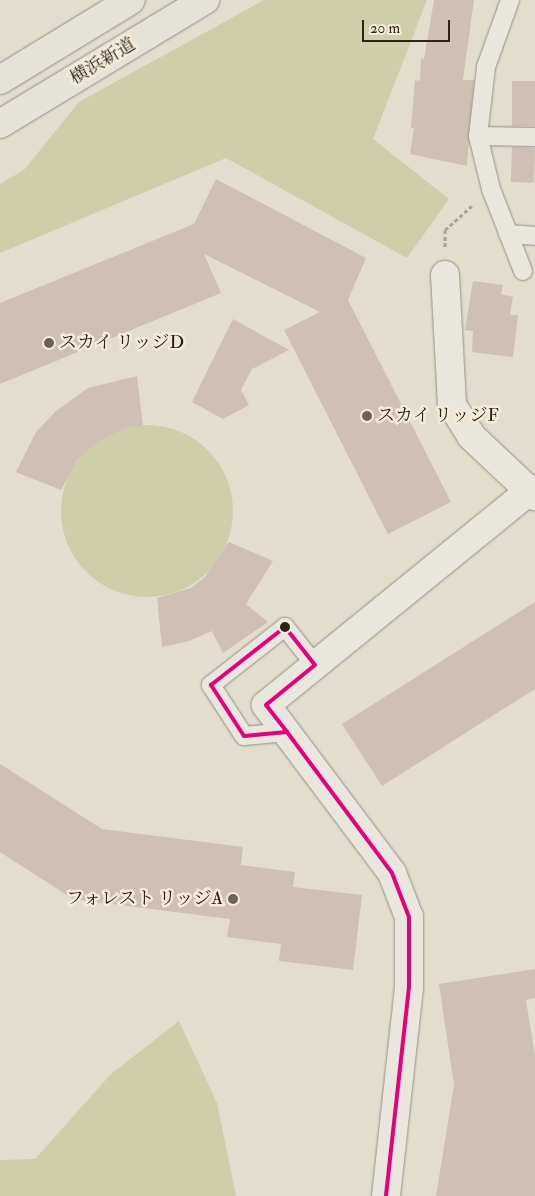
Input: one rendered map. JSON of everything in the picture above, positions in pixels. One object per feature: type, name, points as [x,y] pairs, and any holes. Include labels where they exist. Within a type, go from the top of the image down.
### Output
[{"type":"highway","points":[[0,80],[132,0]]},
{"type":"highway","name":"横浜新道","points":[[0,124],[205,0]]},
{"type":"street","points":[[386,1196],[409,987],[409,917],[392,873],[266,705],[532,493],[471,436],[452,405],[445,275]]},
{"type":"lane","points":[[510,0],[486,67],[478,136],[491,189],[522,271]]},
{"type":"lane","points":[[478,136],[535,137]]},
{"type":"lane","points":[[508,234],[535,236]]},
{"type":"lane","points":[[287,732],[244,736],[211,685],[285,627],[316,665]]},
{"type":"path","points":[[445,275],[445,230],[491,189]]},
{"type":"green space","points":[[264,0],[427,0],[373,139],[449,199],[407,258],[226,158],[0,253],[0,184],[24,170],[79,102]]},
{"type":"green space","points":[[155,425],[172,428],[188,435],[202,444],[214,456],[230,486],[233,511],[232,528],[227,544],[214,566],[202,578],[172,594],[139,597],[122,594],[106,587],[92,578],[80,566],[64,536],[61,503],[64,486],[71,470],[80,456],[92,444],[122,428]]},
{"type":"green space","points":[[179,1021],[217,1103],[236,1196],[0,1196],[0,1160],[35,1159],[111,1074]]},
{"type":"building","points":[[434,0],[474,0],[463,80],[474,80],[467,166],[410,154],[414,128],[411,128],[415,80],[420,81],[421,58],[424,59]]},
{"type":"building","points":[[512,81],[535,81],[535,126],[512,126]]},
{"type":"building","points":[[512,147],[535,148],[534,183],[511,182]]},
{"type":"building","points":[[216,179],[366,258],[348,300],[451,502],[388,534],[284,330],[320,312],[204,254],[221,293],[0,384],[0,303],[194,224]]},
{"type":"building","points":[[473,281],[503,285],[501,294],[513,297],[510,315],[518,315],[513,357],[472,352],[473,331],[465,330]]},
{"type":"building","points":[[233,319],[289,350],[252,369],[241,390],[249,405],[223,419],[192,402]]},
{"type":"building","points":[[137,376],[143,426],[126,428],[97,442],[77,460],[61,490],[16,472],[36,432],[56,411],[88,388]]},
{"type":"building","points":[[229,542],[273,561],[246,604],[268,622],[223,653],[212,631],[189,641],[162,647],[157,598],[191,588],[205,577]]},
{"type":"building","points":[[535,602],[535,689],[382,786],[342,724]]},
{"type":"building","name":"フォレスト リッジA","points":[[0,764],[102,829],[243,847],[241,865],[295,872],[293,887],[362,895],[353,970],[279,961],[281,944],[227,937],[230,919],[73,899],[0,852]]},
{"type":"building","points":[[535,969],[535,998],[526,1000],[535,1056],[535,1196],[436,1196],[454,1085],[439,984]]},
{"type":"transit line","points":[[285,627],[315,665],[266,705],[287,732],[244,736],[211,685],[285,627]]},
{"type":"transit line","points":[[287,732],[392,873],[409,917],[409,987],[386,1196]]},
{"type":"place","name":"スカイ リッジD","points":[[49,343]]},
{"type":"place","name":"スカイ リッジF","points":[[367,416]]},
{"type":"place","name":"フォレスト リッジA","points":[[233,899]]}]
